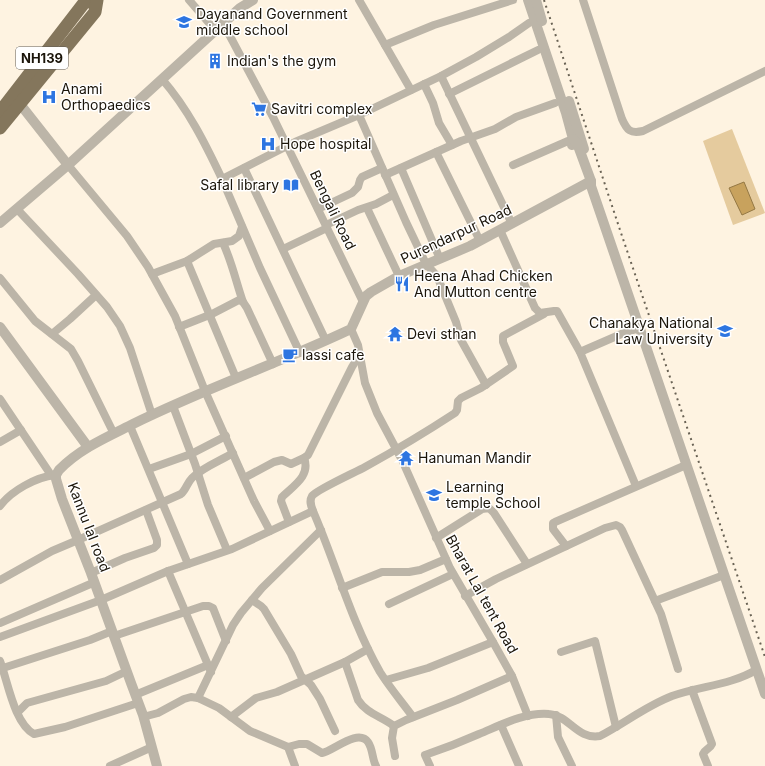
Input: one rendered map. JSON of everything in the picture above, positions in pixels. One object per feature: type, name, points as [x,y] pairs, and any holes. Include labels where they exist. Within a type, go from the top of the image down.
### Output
[{"type":"highway","name":"NH139","points":[[0,128],[17,99],[64,29],[91,3]]},
{"type":"highway","name":"NH139","points":[[0,112],[17,99],[74,38],[91,3]]},
{"type":"highway","points":[[64,29],[74,38]]},
{"type":"street","points":[[91,3],[105,0]]},
{"type":"street","points":[[359,0],[411,90]]},
{"type":"street","points":[[385,45],[434,25],[513,0]]},
{"type":"street","points":[[522,0],[555,103],[570,140],[577,143],[578,155],[641,328],[686,465],[765,694]]},
{"type":"street","points":[[528,0],[570,140]]},
{"type":"street","points":[[536,0],[586,156],[578,155]]},
{"type":"street","points":[[583,0],[622,119],[625,126],[630,131],[636,133],[643,131],[765,71]]},
{"type":"street","points":[[192,1],[214,30]]},
{"type":"street","points":[[0,223],[68,165],[214,30],[250,1]]},
{"type":"street","name":"Bengali Road","points":[[222,23],[268,107],[363,302]]},
{"type":"street","points":[[222,179],[440,76],[476,57],[529,23]]},
{"type":"street","points":[[449,94],[538,50]]},
{"type":"street","points":[[440,76],[512,224]]},
{"type":"street","points":[[162,79],[178,98],[198,131],[222,179],[260,268],[300,353]]},
{"type":"street","points":[[424,84],[433,103],[439,122],[452,145]]},
{"type":"street","points":[[17,99],[68,165],[122,229],[152,274],[175,316],[205,391],[234,453],[254,501],[270,531]]},
{"type":"street","points":[[318,209],[352,193],[358,187],[362,177],[401,168],[452,145],[495,129],[516,117],[555,103]]},
{"type":"street","points":[[359,115],[393,195],[426,264],[437,276],[456,322],[461,340],[486,385]]},
{"type":"street","points":[[513,165],[570,140]]},
{"type":"street","points":[[436,152],[480,241]]},
{"type":"street","points":[[244,168],[326,341]]},
{"type":"street","points":[[401,168],[440,258]]},
{"type":"street","name":"Purendarpur Road","points":[[351,330],[366,296],[371,292],[399,276],[480,241],[589,183]]},
{"type":"street","points":[[283,249],[348,215],[383,201],[393,195]]},
{"type":"street","points":[[367,208],[399,276]]},
{"type":"street","points":[[17,209],[96,294],[116,321],[127,340],[152,415]]},
{"type":"street","points":[[152,274],[187,261],[209,247],[232,241],[239,236],[242,227]]},
{"type":"street","points":[[500,230],[533,303],[538,311],[544,314]]},
{"type":"street","points":[[223,243],[230,257],[243,302],[273,364]]},
{"type":"street","points":[[187,261],[236,378]]},
{"type":"street","points":[[0,278],[31,317],[71,349],[114,434]]},
{"type":"street","points":[[52,334],[96,294]]},
{"type":"street","points":[[179,327],[210,315],[239,300],[243,302]]},
{"type":"street","points":[[413,717],[386,680],[368,649],[352,615],[313,511],[310,500],[313,495],[396,449],[455,413],[460,398],[486,385],[513,366],[502,339],[503,336],[554,310],[557,311],[580,352],[636,486]]},
{"type":"street","points":[[0,327],[88,447]]},
{"type":"street","points":[[580,352],[626,332],[641,328]]},
{"type":"street","name":"Kannu lal road","points":[[157,766],[144,717],[54,475],[64,465],[88,447],[152,415],[205,391],[300,353],[351,330]]},
{"type":"street","name":"Bharat Lal tent Road","points":[[351,330],[356,339],[367,389],[377,413],[409,475],[453,574],[494,642],[512,676],[528,716]]},
{"type":"street","points":[[244,478],[278,461],[282,460],[291,464],[304,458],[312,450],[352,367],[360,354]]},
{"type":"street","points":[[0,399],[54,475],[34,481],[9,497],[0,506]]},
{"type":"street","points":[[173,406],[198,473],[208,506],[227,550]]},
{"type":"street","points":[[130,426],[188,564]]},
{"type":"street","points":[[0,442],[21,430]]},
{"type":"street","points":[[149,469],[191,454],[226,436]]},
{"type":"street","points":[[0,580],[52,551],[181,494],[185,491],[198,473],[234,453]]},
{"type":"street","points":[[289,522],[281,501],[282,497],[302,478],[306,470],[304,458]]},
{"type":"street","points":[[566,546],[553,529],[553,524],[558,520],[686,465]]},
{"type":"street","points":[[436,538],[482,509],[489,508],[494,512],[527,564]]},
{"type":"street","points":[[0,623],[93,577],[125,558],[154,548],[157,545],[157,540],[146,510]]},
{"type":"street","points":[[0,637],[101,600],[168,571],[227,550],[313,511]]},
{"type":"street","points":[[466,596],[527,564],[605,528],[616,525],[620,527],[661,614],[678,669]]},
{"type":"street","points":[[198,698],[210,669],[238,618],[262,588],[321,530]]},
{"type":"street","points":[[342,588],[382,572],[409,572],[420,570],[446,558]]},
{"type":"street","points":[[168,571],[210,669]]},
{"type":"street","points":[[389,604],[453,574]]},
{"type":"street","points":[[655,601],[724,575]]},
{"type":"street","points":[[252,600],[264,609],[291,654],[301,676],[311,685],[320,699],[335,730]]},
{"type":"street","points":[[210,669],[64,727],[34,734],[25,726],[18,712],[1,665],[113,634],[203,606],[213,608],[226,641]]},
{"type":"street","points":[[560,652],[595,641],[616,727]]},
{"type":"street","points":[[386,680],[428,668],[494,642]]},
{"type":"street","points":[[231,717],[256,698],[277,692],[306,680],[345,662],[368,649]]},
{"type":"street","points":[[345,662],[358,700],[362,706],[372,714],[386,720],[394,726]]},
{"type":"street","points":[[430,766],[425,755],[528,716],[548,714],[556,715],[583,734],[588,736],[600,736],[658,702],[692,690],[742,676],[756,670]]},
{"type":"street","points":[[18,712],[27,703],[106,681],[127,671]]},
{"type":"street","points":[[394,726],[512,676]]},
{"type":"street","points":[[692,690],[712,744],[711,747],[705,750],[703,754],[705,765]]},
{"type":"street","points":[[144,717],[158,713],[184,699],[191,697],[198,698],[209,702],[250,731],[288,747],[299,744],[307,744],[322,753],[326,753],[339,744],[361,737],[369,743],[376,766]]},
{"type":"street","points":[[556,715],[558,737],[572,766]]},
{"type":"street","points":[[501,725],[519,766]]},
{"type":"street","points":[[394,726],[392,738],[394,756]]},
{"type":"street","points":[[110,766],[152,747]]},
{"type":"street","points":[[288,747],[295,766]]},
{"type":"shaded area","points":[[732,129],[765,213],[733,225],[703,141]]},
{"type":"shaded area","points":[[744,182],[755,209],[742,215],[729,188]]},
{"type":"railway","points":[[544,0],[620,230],[765,657]]},
{"type":"place","name":"Dayanand Government middle school","points":[[184,22]]},
{"type":"place","name":"Indian's the gym","points":[[215,61]]},
{"type":"place","name":"Anami Orthopaedics","points":[[49,97]]},
{"type":"place","name":"Savitri complex","points":[[259,109]]},
{"type":"place","name":"Hope hospital","points":[[268,144]]},
{"type":"place","name":"Safal library","points":[[291,185]]},
{"type":"place","name":"Heena Ahad Chicken And Mutton centre","points":[[402,284]]},
{"type":"place","name":"Chanakya National Law University","points":[[725,331]]},
{"type":"place","name":"Devi sthan","points":[[395,334]]},
{"type":"place","name":"lassi cafe","points":[[290,355]]},
{"type":"place","name":"Hanuman Mandir","points":[[406,458]]},
{"type":"place","name":"Learning temple School","points":[[434,495]]}]
